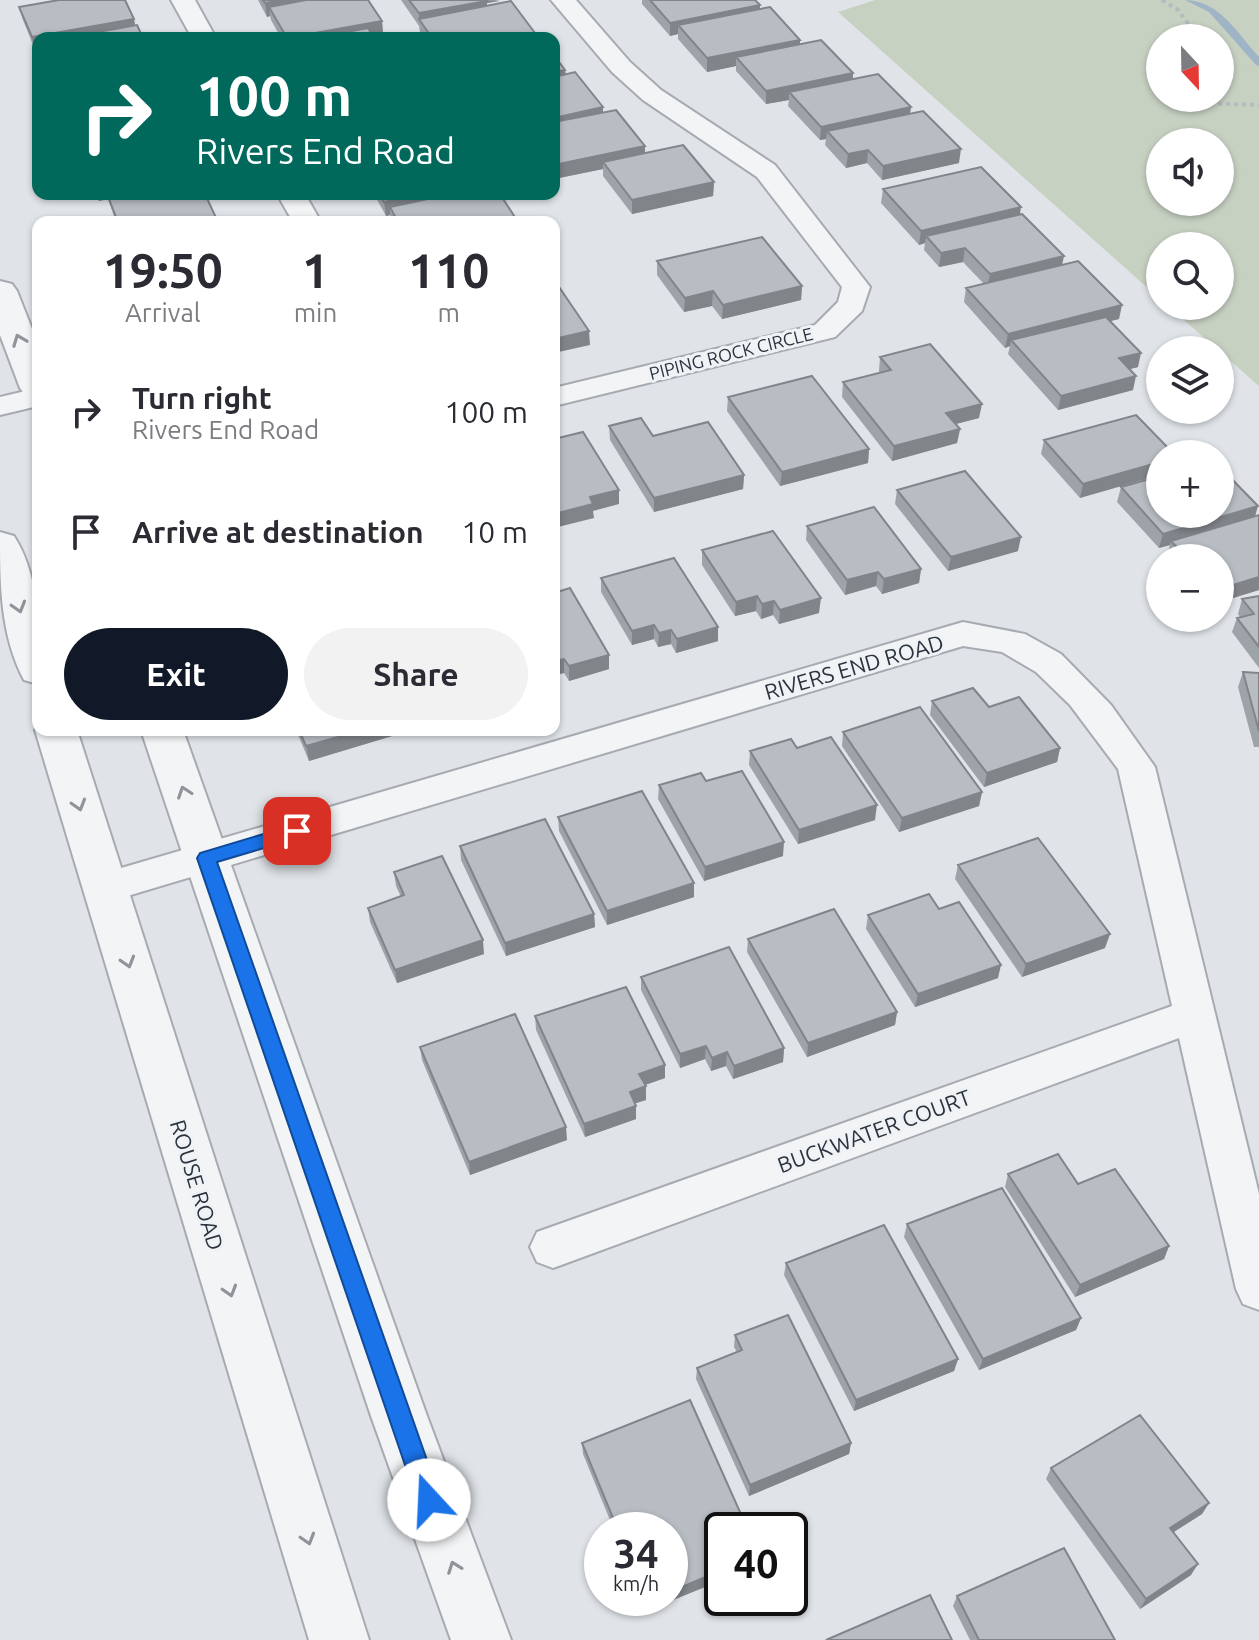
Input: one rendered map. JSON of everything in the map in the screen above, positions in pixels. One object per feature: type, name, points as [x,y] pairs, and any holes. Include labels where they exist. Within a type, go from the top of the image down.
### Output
[{"type":"street","points":[[183,0],[201,32]]},
{"type":"street","name":"PIPING ROCK CIRCLE","points":[[560,396],[825,331],[852,305],[856,287],[766,171],[652,95],[621,67],[563,0]]},
{"type":"street","points":[[0,291],[32,373]]},
{"type":"street","points":[[0,406],[32,398]]},
{"type":"street","points":[[0,545],[32,650]]},
{"type":"street","name":"RIVERS END ROAD","points":[[104,888],[963,634],[1015,644],[1064,676],[1105,721],[1136,767],[1259,1289]]},
{"type":"street","name":"ROUSE ROAD","points":[[58,736],[339,1640]]},
{"type":"street","points":[[164,736],[399,1416],[481,1640]]},
{"type":"street","name":"BUCKWATER COURT","points":[[553,1247],[1195,1015]]},
{"type":"path","points":[[1162,0],[1178,10],[1188,24]]},
{"type":"path","points":[[1234,104],[1259,105]]},
{"type":"green space","points":[[875,0],[1259,0],[1259,386],[1234,364],[1234,336],[1202,336],[1184,320],[1234,320],[1234,232],[1146,232],[1146,287],[838,12]]},
{"type":"building","points":[[59,0],[125,0],[134,19],[60,32],[32,32],[32,37],[19,7]]},
{"type":"building","points":[[306,0],[368,0],[382,21],[321,32],[284,32],[269,7]]},
{"type":"building","points":[[409,0],[487,0],[487,1],[419,13]]},
{"type":"building","points":[[650,0],[755,0],[760,5],[670,23]]},
{"type":"building","points":[[511,1],[534,32],[428,32],[419,19]]},
{"type":"building","points":[[770,7],[800,40],[707,58],[678,25]]},
{"type":"building","points":[[137,25],[140,32],[98,32]]},
{"type":"building","points":[[368,28],[370,32],[347,32]]},
{"type":"building","points":[[821,40],[853,73],[766,91],[736,57]]},
{"type":"building","points":[[575,72],[603,107],[560,117],[560,76]]},
{"type":"building","points":[[878,74],[911,107],[821,127],[789,92]]},
{"type":"building","points":[[616,110],[645,146],[560,164],[560,121]]},
{"type":"building","points":[[923,111],[961,149],[883,166],[868,150],[848,154],[827,131]]},
{"type":"building","points":[[683,145],[714,182],[632,200],[603,162]]},
{"type":"building","points":[[981,167],[1021,207],[921,231],[883,189]]},
{"type":"building","points":[[109,200],[208,200],[215,216],[116,216]]},
{"type":"building","points":[[423,200],[504,200],[514,216],[395,216],[390,207]]},
{"type":"building","points":[[1022,214],[1064,256],[990,274],[965,248],[941,253],[926,236]]},
{"type":"building","points":[[762,237],[802,286],[723,305],[713,291],[685,298],[657,261]]},
{"type":"building","points":[[1078,261],[1122,305],[1008,334],[966,288]]},
{"type":"building","points":[[560,288],[589,331],[560,338]]},
{"type":"building","points":[[1106,317],[1141,353],[1119,358],[1136,376],[1061,396],[1011,340]]},
{"type":"building","points":[[930,344],[982,404],[946,413],[960,429],[894,446],[843,382],[891,370],[880,357]]},
{"type":"building","points":[[812,376],[869,449],[782,472],[728,397]]},
{"type":"building","points":[[1136,415],[1160,440],[1146,440],[1146,466],[1083,484],[1044,440]]},
{"type":"building","points":[[641,418],[653,436],[708,422],[744,475],[654,498],[609,426]]},
{"type":"building","points":[[583,432],[619,490],[590,497],[593,504],[560,512],[560,438]]},
{"type":"building","points":[[965,471],[1021,537],[951,557],[897,490]]},
{"type":"building","points":[[1146,480],[1146,515],[1121,487]]},
{"type":"building","points":[[1234,481],[1258,506],[1234,513]]},
{"type":"building","points":[[874,507],[921,569],[884,579],[878,572],[847,580],[807,526]]},
{"type":"building","points":[[1259,515],[1259,577],[1234,585],[1234,544],[1174,544],[1171,541],[1215,528],[1234,528],[1234,522]]},
{"type":"building","points":[[1158,528],[1183,528],[1163,534]]},
{"type":"building","points":[[773,531],[821,598],[780,610],[774,601],[762,604],[757,596],[736,602],[702,550]]},
{"type":"building","points":[[674,558],[718,627],[677,639],[671,630],[659,633],[654,625],[632,631],[601,578]]},
{"type":"building","points":[[570,588],[609,655],[569,666],[564,659],[560,660],[560,591]]},
{"type":"building","points":[[1259,596],[1259,647],[1237,618],[1254,614],[1242,599]]},
{"type":"building","points":[[1243,672],[1259,673],[1259,731]]},
{"type":"building","points":[[973,688],[989,707],[1019,697],[1060,748],[987,773],[932,701]]},
{"type":"building","points":[[920,707],[982,792],[902,818],[843,732]]},
{"type":"building","points":[[302,736],[342,736],[306,746]]},
{"type":"building","points":[[831,737],[877,805],[799,830],[750,751],[791,739],[797,748]]},
{"type":"building","points":[[742,771],[784,842],[705,867],[659,785],[701,773],[706,781]]},
{"type":"building","points":[[642,791],[694,883],[607,911],[558,817]]},
{"type":"building","points":[[545,819],[594,914],[505,943],[460,846]]},
{"type":"building","points":[[1038,838],[1110,934],[1026,964],[958,865]]},
{"type":"building","points":[[442,856],[483,940],[395,970],[368,908],[404,895],[394,872]]},
{"type":"building","points":[[929,894],[939,909],[959,902],[1001,965],[918,994],[868,915]]},
{"type":"building","points":[[834,909],[897,1012],[808,1043],[748,939]]},
{"type":"building","points":[[729,947],[784,1048],[734,1066],[727,1052],[712,1058],[706,1046],[680,1054],[641,977]]},
{"type":"building","points":[[626,987],[665,1065],[639,1074],[646,1086],[630,1092],[636,1106],[584,1124],[535,1016]]},
{"type":"building","points":[[515,1014],[566,1127],[469,1162],[420,1047]]},
{"type":"building","points":[[1058,1154],[1078,1184],[1115,1169],[1169,1246],[1080,1285],[1008,1174]]},
{"type":"building","points":[[1002,1188],[1081,1318],[983,1359],[907,1224]]},
{"type":"building","points":[[884,1225],[958,1359],[856,1400],[786,1263]]},
{"type":"building","points":[[788,1315],[851,1443],[750,1485],[697,1368],[742,1350],[735,1335]]},
{"type":"building","points":[[690,1400],[740,1512],[704,1512],[704,1578],[688,1584],[688,1512],[611,1512],[582,1443]]},
{"type":"building","points":[[1140,1415],[1209,1503],[1170,1528],[1198,1564],[1146,1599],[1051,1468]]},
{"type":"building","points":[[1064,1548],[1115,1640],[979,1640],[957,1596]]},
{"type":"building","points":[[930,1595],[952,1640],[826,1640]]},
{"type":"waterway","points":[[1189,0],[1212,10],[1259,63]]},
{"type":"route","points":[[297,831],[206,858],[429,1500]]}]
